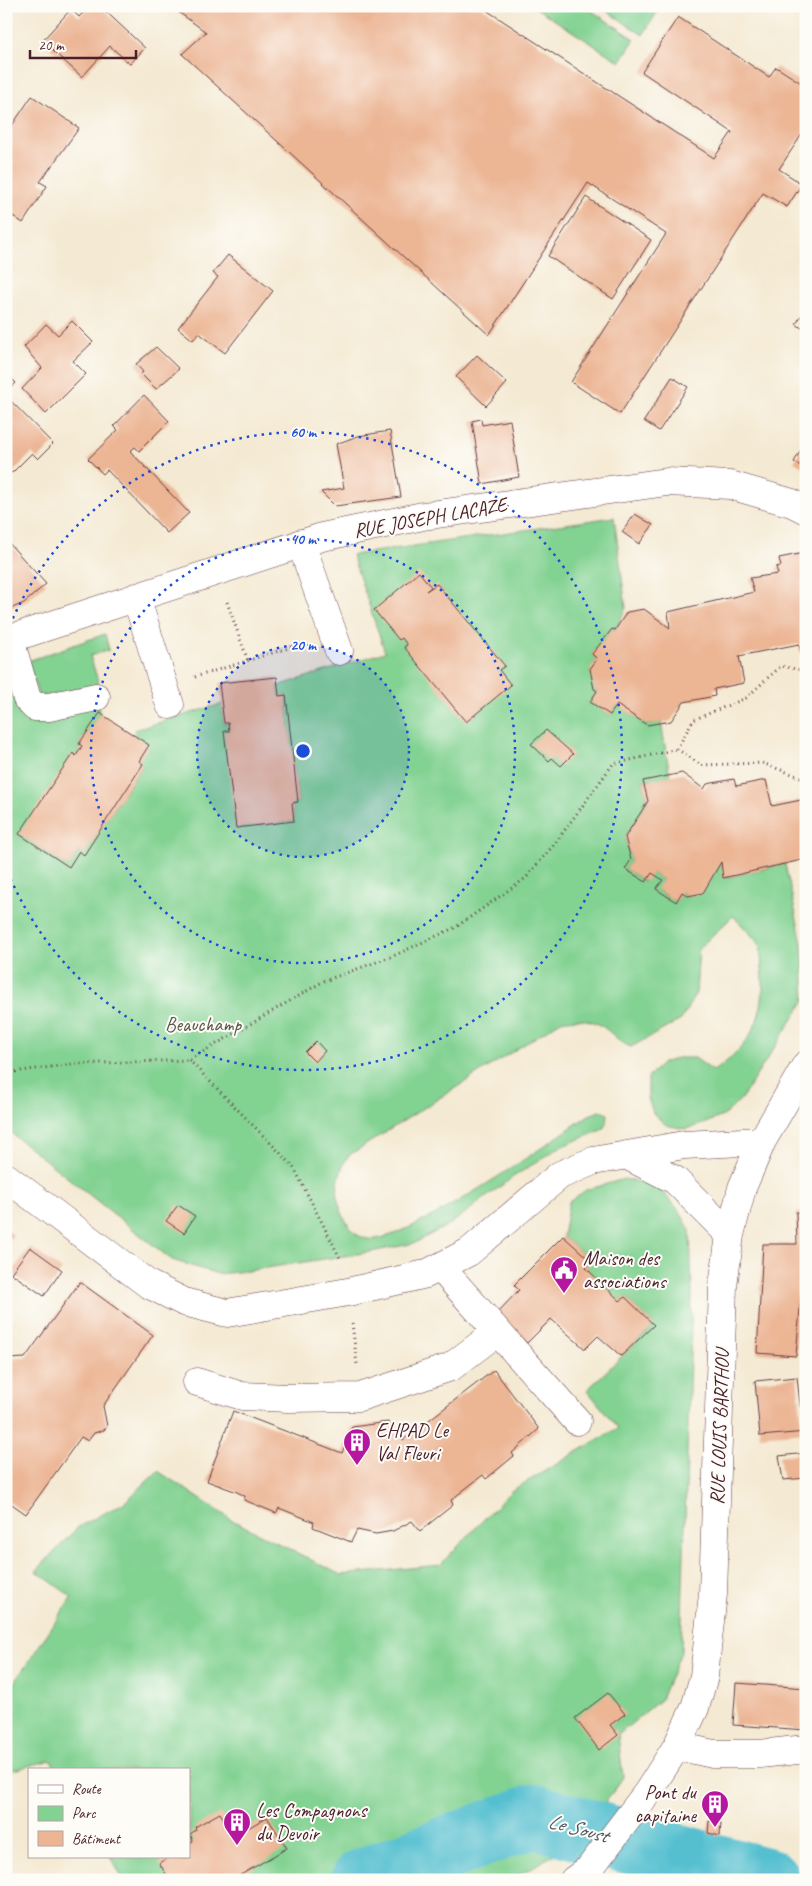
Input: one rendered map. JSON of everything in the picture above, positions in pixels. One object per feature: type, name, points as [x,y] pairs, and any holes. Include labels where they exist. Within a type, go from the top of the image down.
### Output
[{"type":"street","name":"RUE JOSEPH LACAZE","points":[[8,639],[322,536],[423,516],[666,482],[730,485],[792,503],[806,510]]},
{"type":"street","points":[[302,543],[336,642]]},
{"type":"street","points":[[136,597],[167,696]]},
{"type":"street","points":[[8,639],[27,699],[35,707],[48,707],[96,697]]},
{"type":"street","name":"RUE LOUIS BARTHOU","points":[[581,1874],[647,1792],[677,1746],[695,1708],[704,1676],[713,1594],[723,1286],[730,1235],[742,1188],[762,1141],[806,1065]]},
{"type":"street","points":[[6,1177],[148,1284],[184,1302],[227,1313],[348,1292],[426,1274],[469,1252],[560,1175],[592,1161],[684,1145],[762,1141]]},
{"type":"street","points":[[626,1155],[675,1180],[730,1235]]},
{"type":"street","points":[[440,1267],[578,1422]]},
{"type":"street","points":[[197,1382],[242,1396],[288,1398],[360,1397],[451,1367],[497,1332]]},
{"type":"street","points":[[677,1746],[713,1754],[760,1754],[806,1749]]},
{"type":"path","points":[[215,570],[248,660]]},
{"type":"path","points":[[167,696],[248,660],[336,642]]},
{"type":"path","points":[[677,749],[693,720],[746,698],[781,666],[806,671]]},
{"type":"path","points":[[6,1073],[73,1064],[189,1060],[324,981],[393,956],[456,927],[526,878],[556,842],[614,764],[677,749],[701,765],[762,763],[802,778],[806,776]]},
{"type":"path","points":[[189,1060],[293,1166],[344,1267],[360,1397]]},
{"type":"green space","points":[[533,6],[584,6],[635,39],[620,62]]},
{"type":"green space","points":[[599,6],[661,6],[643,35]]},
{"type":"green space","name":"Beauchamp","points":[[614,517],[626,608],[615,630],[612,629],[592,654],[597,659],[590,670],[597,691],[590,702],[610,715],[617,705],[647,725],[661,722],[670,776],[643,781],[648,801],[625,837],[631,860],[625,869],[645,882],[652,873],[663,880],[657,890],[676,902],[682,892],[688,896],[721,862],[724,878],[785,864],[802,943],[805,1000],[742,1098],[725,1115],[685,1129],[666,1125],[653,1113],[648,1098],[648,1077],[663,1063],[677,1058],[695,1058],[713,1071],[727,1062],[738,1051],[754,1028],[762,1000],[761,950],[754,938],[733,916],[699,948],[696,993],[681,1020],[631,1047],[601,1025],[579,1019],[561,1021],[348,1156],[341,1171],[338,1186],[338,1202],[344,1217],[356,1234],[360,1236],[368,1239],[387,1236],[413,1226],[479,1189],[589,1115],[600,1111],[608,1114],[607,1122],[602,1130],[560,1147],[513,1177],[452,1223],[415,1243],[247,1271],[218,1274],[172,1260],[6,1129],[6,687],[10,686],[16,703],[98,705],[100,713],[79,744],[82,746],[76,756],[73,754],[20,834],[68,867],[79,851],[84,854],[143,765],[139,761],[134,730],[222,704],[224,723],[228,723],[229,731],[236,828],[294,821],[292,803],[298,802],[286,695],[279,696],[278,686],[385,652],[352,555]]},
{"type":"green space","points":[[105,634],[109,650],[90,656],[99,684],[48,696],[38,695],[28,661]]},
{"type":"green space","points":[[624,1179],[656,1185],[678,1209],[690,1230],[692,1291],[681,1652],[661,1699],[618,1735],[623,1777],[581,1839],[510,1880],[124,1880],[111,1858],[190,1858],[190,1768],[56,1768],[51,1760],[6,1772],[6,1695],[72,1597],[36,1571],[78,1527],[124,1503],[158,1471],[232,1520],[341,1575],[440,1565],[511,1491],[618,1428],[587,1390],[654,1325],[625,1297],[620,1301],[586,1268],[592,1262],[563,1236],[569,1202],[586,1190]]},
{"type":"building","points":[[89,6],[100,6],[145,48],[130,64],[110,46],[82,77],[42,41],[71,9],[79,17]]},
{"type":"building","points":[[170,6],[480,6],[714,158],[732,132],[642,72],[678,17],[769,77],[776,67],[806,86],[806,128],[779,169],[802,184],[787,207],[763,193],[620,414],[571,382],[666,234],[588,183],[489,335],[182,54],[206,32]]},
{"type":"building","points":[[32,96],[79,128],[40,182],[47,186],[23,223],[13,216],[6,226],[6,134]]},
{"type":"building","points":[[586,197],[651,240],[613,299],[548,256]]},
{"type":"building","points":[[228,255],[273,291],[225,353],[199,333],[193,340],[178,328],[218,277],[213,273]]},
{"type":"building","points":[[806,308],[806,331],[796,324]]},
{"type":"building","points":[[72,321],[93,342],[73,361],[86,374],[46,414],[22,389],[42,368],[24,347],[46,324],[58,335]]},
{"type":"building","points":[[156,347],[179,369],[156,389],[141,374],[143,372],[136,364]]},
{"type":"building","points":[[477,355],[507,383],[486,406],[456,377]]},
{"type":"building","points":[[6,373],[16,383],[6,392]]},
{"type":"building","points":[[672,377],[688,387],[659,431],[644,421]]},
{"type":"building","points":[[144,395],[169,421],[139,451],[135,447],[130,451],[189,513],[167,533],[107,470],[103,474],[88,459],[118,430],[114,426]]},
{"type":"building","points":[[9,399],[53,444],[38,459],[32,453],[12,473],[6,467],[6,402]]},
{"type":"building","points":[[481,419],[482,425],[510,420],[519,477],[482,484],[472,421]]},
{"type":"building","points":[[390,431],[401,497],[335,506],[321,492],[344,488],[336,444],[358,436]]},
{"type":"building","points":[[806,441],[806,469],[794,462]]},
{"type":"building","points":[[635,514],[653,525],[639,544],[622,532]]},
{"type":"building","points":[[6,540],[46,584],[24,603],[10,609],[6,606]]},
{"type":"building","points":[[804,553],[806,562],[806,652],[801,653],[799,644],[739,656],[744,683],[714,689],[715,696],[684,702],[671,721],[647,725],[617,705],[610,715],[590,702],[597,691],[594,689],[590,669],[597,659],[592,654],[612,629],[615,630],[627,612],[644,609],[670,628],[668,612],[754,592],[750,578],[778,574],[776,567],[781,566],[779,558]]},
{"type":"building","points":[[419,572],[431,587],[426,591],[437,584],[505,666],[499,670],[511,685],[466,722],[404,647],[407,645],[402,638],[399,640],[374,610]]},
{"type":"building","points":[[277,677],[279,696],[286,695],[298,802],[292,803],[294,821],[236,828],[224,731],[229,731],[228,723],[224,723],[219,683]]},
{"type":"building","points":[[100,713],[149,745],[139,761],[143,764],[84,855],[79,851],[69,867],[19,834],[73,753],[76,756],[82,746],[79,744]]},
{"type":"building","points":[[546,730],[573,754],[561,766],[552,758],[549,761],[531,744]]},
{"type":"building","points":[[682,773],[704,789],[707,784],[734,779],[736,786],[766,780],[772,806],[806,799],[806,859],[723,878],[721,862],[703,893],[688,896],[682,892],[676,902],[656,889],[663,880],[652,873],[646,882],[625,869],[631,860],[625,837],[648,801],[643,781]]},
{"type":"building","points":[[316,1041],[325,1051],[315,1062],[305,1052]]},
{"type":"building","points":[[178,1205],[195,1216],[184,1233],[166,1221]]},
{"type":"building","points":[[796,1212],[806,1212],[806,1273],[803,1273],[796,1356],[757,1353],[763,1244],[797,1244]]},
{"type":"building","points":[[6,1230],[13,1235],[6,1244]]},
{"type":"building","name":"Maison des associations","points":[[563,1236],[592,1262],[586,1268],[620,1301],[625,1297],[654,1325],[621,1356],[598,1336],[585,1349],[551,1319],[527,1343],[497,1313],[519,1290],[514,1285]]},
{"type":"building","points":[[30,1247],[62,1270],[44,1296],[11,1273]]},
{"type":"building","points":[[80,1282],[153,1335],[103,1406],[107,1426],[104,1430],[94,1433],[88,1441],[81,1437],[26,1514],[6,1500],[6,1389],[9,1385],[6,1384],[6,1374],[8,1359],[25,1358]]},
{"type":"building","name":"EHPAD Le Val Fleuri","points":[[494,1370],[539,1429],[512,1453],[514,1456],[486,1479],[483,1475],[451,1500],[453,1505],[420,1531],[412,1521],[393,1531],[376,1534],[357,1530],[351,1542],[313,1527],[314,1522],[279,1508],[276,1513],[244,1500],[245,1496],[237,1492],[207,1481],[233,1411],[342,1453],[352,1427],[388,1422],[403,1440]]},
{"type":"building","points":[[797,1377],[802,1422],[806,1422],[806,1432],[760,1436],[755,1381]]},
{"type":"building","points":[[806,1453],[806,1478],[783,1480],[779,1456]]},
{"type":"building","points":[[736,1683],[806,1688],[806,1730],[733,1725]]},
{"type":"building","points":[[608,1693],[625,1714],[610,1725],[618,1735],[599,1750],[575,1718]]},
{"type":"building","name":"Les Compagnons du Devoir","points":[[220,1813],[226,1823],[233,1819],[243,1820],[248,1828],[267,1817],[287,1848],[232,1880],[165,1880],[168,1877],[159,1863],[167,1858],[190,1858],[190,1843],[193,1841],[190,1834],[196,1830],[195,1827]]},
{"type":"building","name":"Pont du capitaine","points":[[709,1821],[721,1823],[720,1836],[708,1833]]},
{"type":"waterway","name":"Le Soust","points":[[363,1880],[533,1816],[768,1880]]},
{"type":"place","name":"Maison des associations","points":[[564,1294]]},
{"type":"place","name":"EHPAD Le Val Fleuri","points":[[357,1466]]},
{"type":"place","name":"Pont du capitaine","points":[[715,1828]]},
{"type":"place","name":"Les Compagnons du Devoir","points":[[237,1846]]}]
